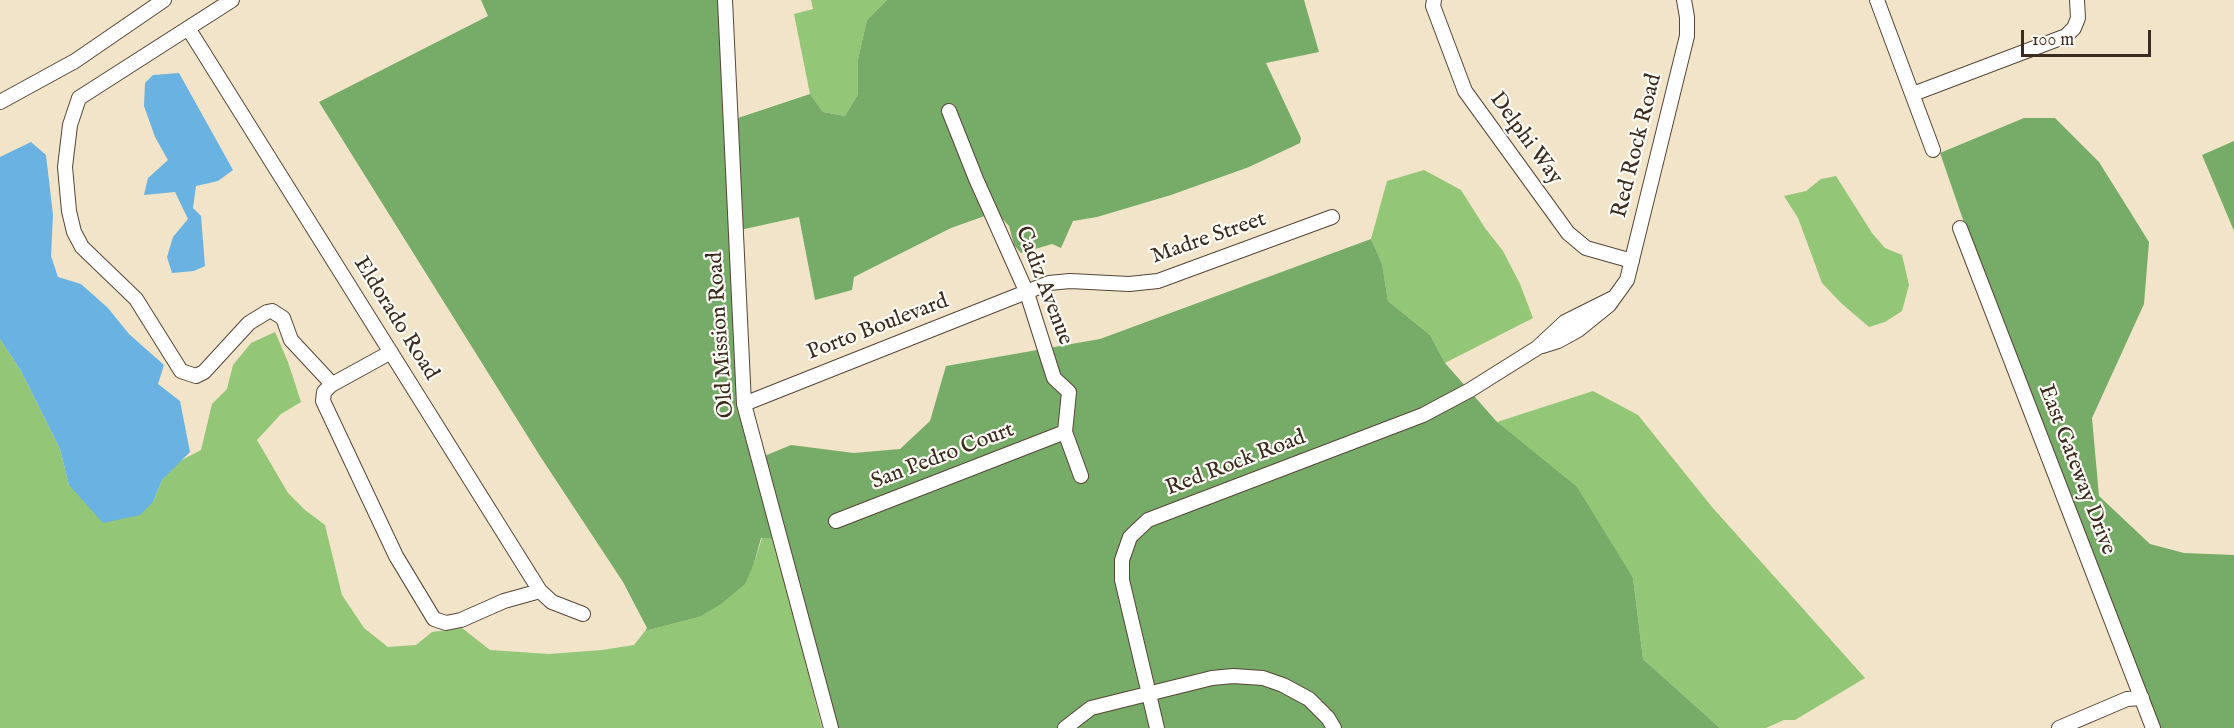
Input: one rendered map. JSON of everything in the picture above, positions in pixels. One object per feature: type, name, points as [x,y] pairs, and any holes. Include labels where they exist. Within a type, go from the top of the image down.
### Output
[{"type":"street","points":[[0,102],[75,61],[164,0]]},
{"type":"street","points":[[232,0],[79,98],[70,125],[65,167],[69,212],[74,232],[82,247],[136,299],[181,371],[196,376],[204,372],[249,322],[267,312],[275,312],[283,318],[291,339],[332,384]]},
{"type":"street","name":"Old Mission Road","points":[[725,0],[744,404],[831,728]]},
{"type":"street","name":"Delphi Way","points":[[1434,0],[1433,6],[1465,91],[1568,233],[1586,248],[1632,261]]},
{"type":"street","name":"Red Rock Road","points":[[1157,728],[1122,580],[1122,560],[1130,537],[1148,520],[1423,415],[1470,390],[1537,348],[1558,341],[1575,324],[1609,305],[1627,280],[1632,261],[1687,36],[1688,17],[1684,0]]},
{"type":"street","points":[[1877,0],[1933,150]]},
{"type":"street","points":[[1913,94],[2066,36],[2074,28],[2078,18],[2077,0]]},
{"type":"street","name":"Eldorado Road","points":[[188,28],[540,591],[552,602],[583,614]]},
{"type":"street","name":"Cadiz Avenue","points":[[949,111],[976,179],[1027,293],[1054,378],[1069,392],[1065,432],[1082,476]]},
{"type":"street","name":"Madre Street","points":[[1027,293],[1049,283],[1070,281],[1129,284],[1158,281],[1332,216]]},
{"type":"street","name":"East Gateway Drive","points":[[1960,228],[2153,728]]},
{"type":"street","name":"Porto Boulevard","points":[[744,404],[1027,293]]},
{"type":"street","points":[[391,352],[332,384],[324,392],[323,401],[396,556],[434,619],[446,623],[461,620],[504,601],[540,591]]},
{"type":"street","name":"San Pedro Court","points":[[836,521],[1065,432]]},
{"type":"street","points":[[1065,728],[1091,708],[1212,678],[1233,676],[1263,678],[1284,686],[1309,699],[1328,718],[1334,728]]},
{"type":"street","points":[[2059,728],[2127,699],[2142,698]]},
{"type":"green space","points":[[481,0],[720,0],[734,327],[775,539],[761,538],[745,584],[721,604],[699,617],[645,631],[647,628],[623,582],[540,456],[319,102],[488,16]]},
{"type":"green space","points":[[811,0],[887,0],[867,20],[858,59],[858,94],[845,116],[823,112],[810,94],[794,14],[813,9]]},
{"type":"green space","points":[[887,0],[1304,0],[1319,52],[1266,63],[1301,138],[1300,143],[1249,167],[1171,195],[1097,217],[1073,221],[1061,248],[1052,244],[1021,253],[1014,245],[1009,226],[996,212],[951,228],[854,277],[852,290],[815,300],[799,217],[740,230],[735,119],[810,94],[823,112],[845,116],[858,94],[858,59],[867,20]]},
{"type":"green space","points":[[2024,118],[2055,118],[2099,162],[2149,242],[2144,304],[2092,418],[2099,496],[2150,544],[2184,553],[2234,555],[2234,728],[2150,728],[2070,529],[1940,153]]},
{"type":"green space","points":[[2234,141],[2234,231],[2202,155]]},
{"type":"green space","points":[[1424,170],[1461,190],[1503,251],[1520,284],[1533,318],[1445,363],[1430,335],[1388,301],[1382,264],[1371,239],[1387,181]]},
{"type":"green space","points":[[1836,176],[1872,233],[1885,248],[1902,255],[1909,285],[1902,311],[1885,322],[1869,327],[1822,283],[1798,218],[1784,196],[1806,191],[1821,179]]},
{"type":"green space","points":[[1371,239],[1382,264],[1388,301],[1430,335],[1445,363],[1497,422],[1577,487],[1633,578],[1643,659],[1720,728],[835,728],[762,457],[791,445],[854,453],[900,449],[930,421],[946,366],[1100,339]]},
{"type":"green space","points":[[275,332],[301,402],[281,414],[257,440],[288,493],[325,525],[342,595],[364,628],[388,647],[416,645],[432,632],[462,628],[490,650],[549,654],[634,645],[645,631],[699,617],[754,563],[762,538],[775,539],[822,728],[0,728],[0,339],[21,371],[60,449],[69,485],[153,502],[162,480],[173,467],[201,450],[212,404],[227,389],[233,365],[251,343]]},
{"type":"green space","points":[[1593,391],[1638,415],[1712,507],[1865,678],[1795,720],[1784,720],[1766,728],[1720,728],[1643,659],[1633,578],[1497,422]]},
{"type":"water","points":[[179,73],[233,170],[218,181],[196,186],[193,208],[201,216],[205,266],[194,271],[172,273],[167,257],[173,237],[188,219],[175,192],[144,195],[148,178],[168,160],[155,137],[144,106],[145,83],[153,75]]},
{"type":"water","points":[[31,142],[46,155],[53,215],[51,256],[58,277],[81,284],[108,308],[129,334],[164,365],[158,384],[180,401],[190,452],[162,480],[153,502],[140,515],[103,523],[69,485],[60,449],[21,371],[0,339],[0,157]]}]
